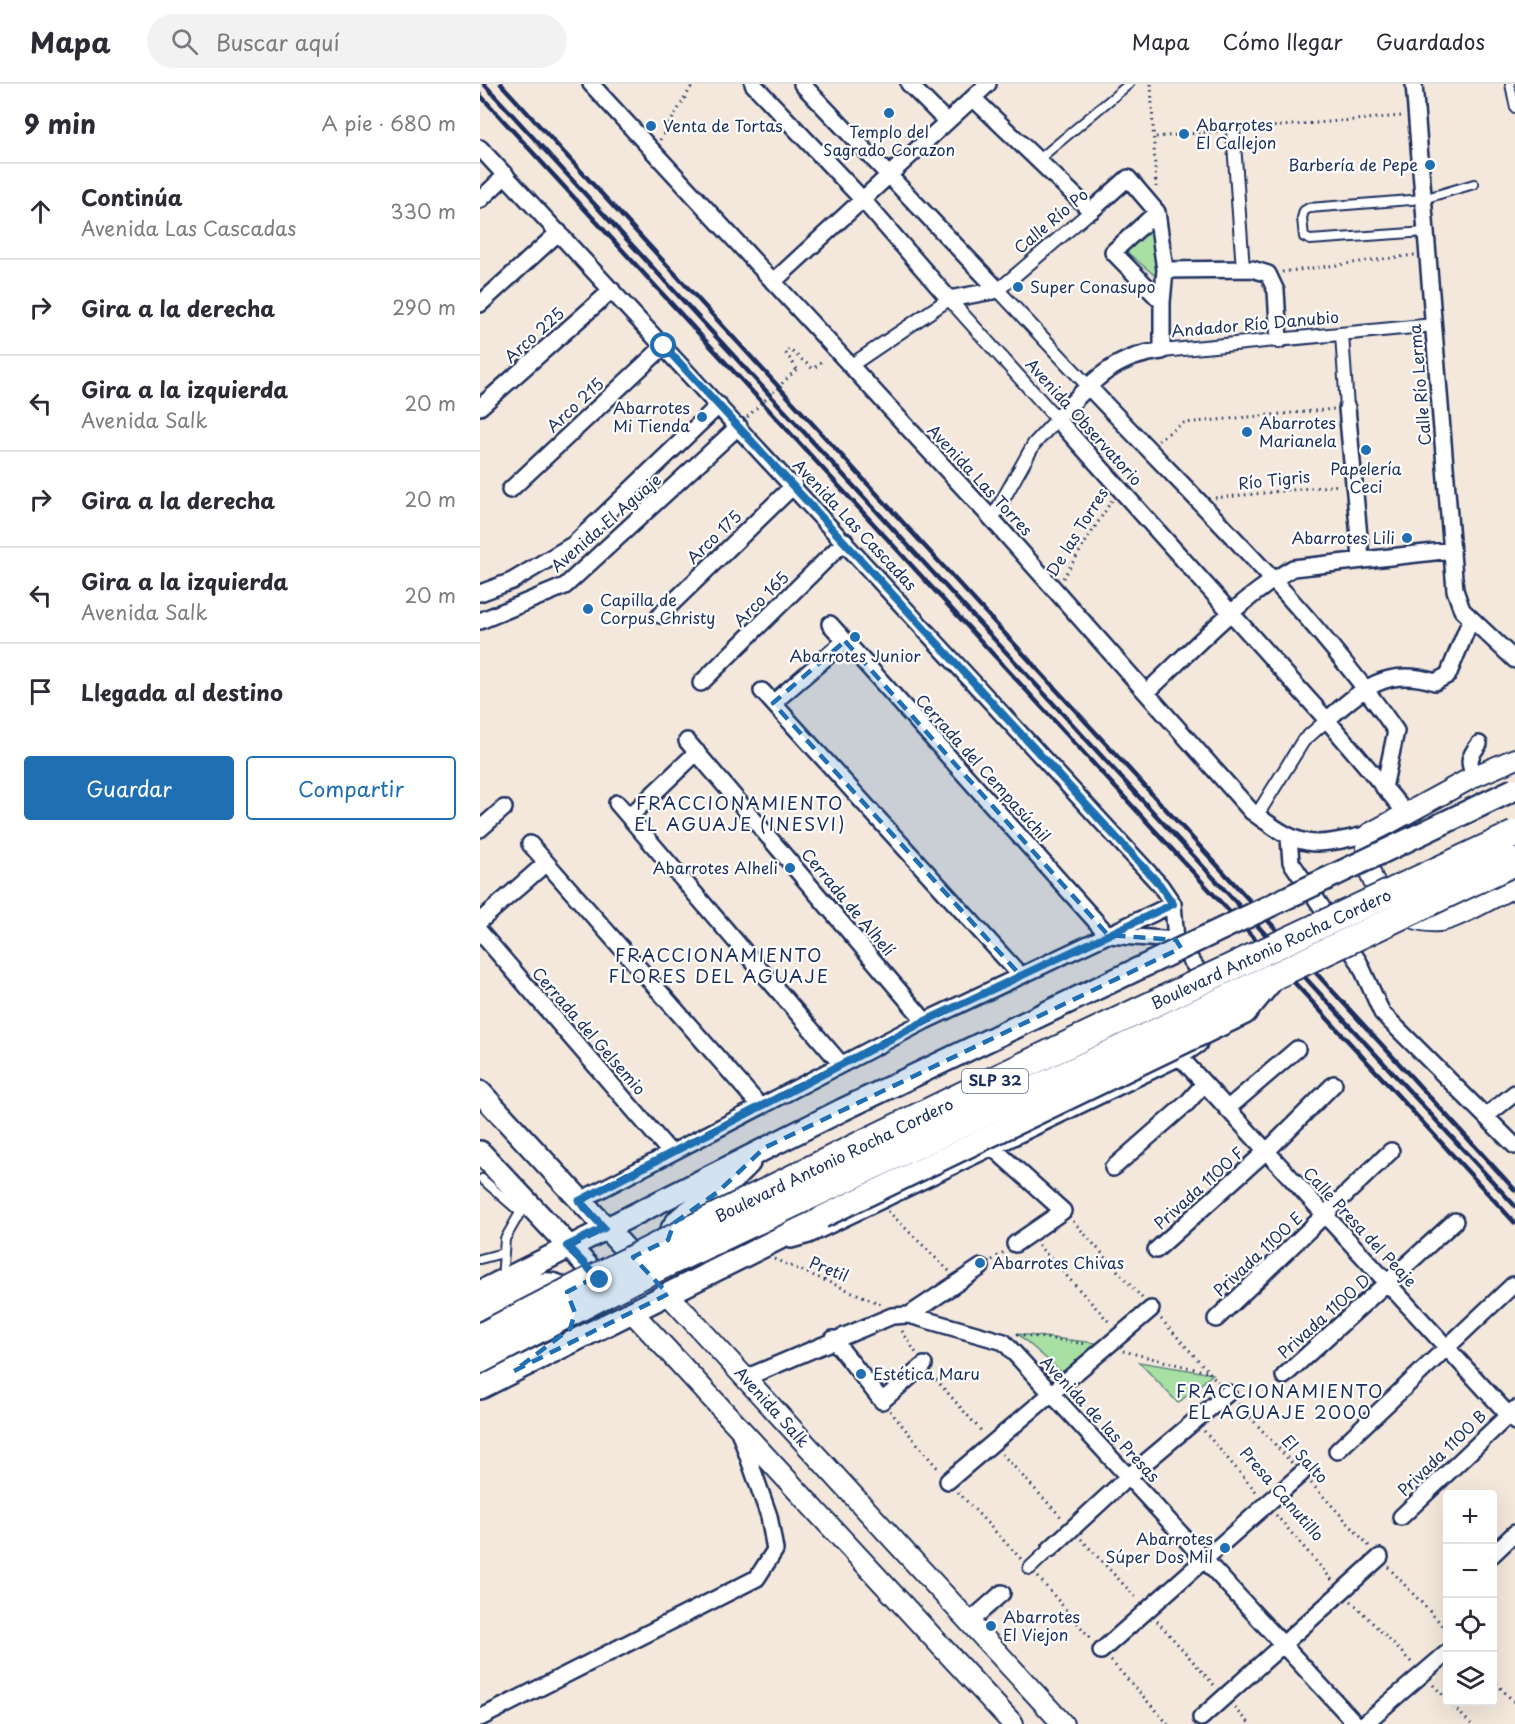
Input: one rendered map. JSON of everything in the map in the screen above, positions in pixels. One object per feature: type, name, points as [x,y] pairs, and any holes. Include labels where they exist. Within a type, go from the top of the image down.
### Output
[{"type":"highway","name":"Boulevard Antonio Rocha Cordero","points":[[480,1337],[619,1264],[1247,959],[1515,834]]},
{"type":"highway","name":"Boulevard Antonio Rocha Cordero","points":[[480,1360],[632,1280],[1515,862]]},
{"type":"main road","points":[[480,1292],[567,1246],[842,1110],[1515,789]]},
{"type":"main road","points":[[480,1388],[822,1217],[1245,1013],[1276,976]]},
{"type":"main road","name":"Avenida Salk","points":[[480,1092],[604,1228],[668,1294]]},
{"type":"main road","points":[[724,1266],[687,1272],[677,1266],[670,1257],[669,1234],[682,1216],[720,1191],[764,1148]]},
{"type":"main road","points":[[483,1170],[567,1246],[633,1313]]},
{"type":"main road","points":[[480,1314],[541,1283],[558,1285],[571,1296],[575,1313],[570,1329],[514,1371]]},
{"type":"street","name":"Avenida Las Torres","points":[[591,84],[992,519],[1257,815],[1289,838],[1322,845],[1369,834]]},
{"type":"street","name":"Avenida Observatorio","points":[[753,84],[862,199],[1327,720],[1406,813]]},
{"type":"street","name":"Avenida Observatorio","points":[[802,84],[1272,580],[1365,687],[1396,731],[1384,788]]},
{"type":"street","points":[[909,84],[947,122]]},
{"type":"street","points":[[773,282],[988,84]]},
{"type":"street","name":"Calle Río Lerma","points":[[1414,84],[1455,590],[1462,610],[1515,660]]},
{"type":"street","points":[[973,98],[1091,211]]},
{"type":"street","points":[[1233,130],[1243,269]]},
{"type":"street","name":"Avenida Las Cascadas","points":[[480,148],[719,405],[741,424],[794,485],[1160,885],[1173,904]]},
{"type":"street","points":[[480,200],[506,176]]},
{"type":"street","name":"Calle Río Po","points":[[998,290],[1128,178],[1157,212]]},
{"type":"street","points":[[1157,212],[1166,270],[1162,302],[1162,351]]},
{"type":"street","points":[[1157,212],[1113,252],[1162,302]]},
{"type":"street","points":[[480,304],[559,232]]},
{"type":"street","points":[[1166,270],[1243,269],[1268,274],[1275,291],[1279,340]]},
{"type":"street","name":"Arco 225","points":[[480,407],[612,290]]},
{"type":"street","points":[[850,366],[949,299],[998,290]]},
{"type":"street","name":"Andador Río Danubio","points":[[1057,419],[1088,386],[1123,359],[1162,351],[1434,326]]},
{"type":"street","points":[[1342,334],[1361,558]]},
{"type":"street","name":"Arco 215","points":[[510,490],[664,346]]},
{"type":"street","name":"Avenida El Aguaje","points":[[480,593],[512,581],[574,544],[719,405]]},
{"type":"street","points":[[992,519],[1034,444],[1057,419]]},
{"type":"street","name":"Avenida El Aguaje","points":[[480,621],[566,586],[741,424]]},
{"type":"street","name":"Arco 175","points":[[660,615],[794,485]]},
{"type":"street","name":"Arco 165","points":[[701,683],[845,541]]},
{"type":"street","points":[[1147,692],[1230,614],[1272,580],[1293,568],[1361,558],[1452,550]]},
{"type":"street","points":[[1257,815],[1303,741],[1365,687],[1396,677],[1418,676],[1435,682],[1448,675],[1472,620]]},
{"type":"street","name":"Cerrada del Cempasúchil","points":[[830,624],[1108,935]]},
{"type":"street","points":[[773,703],[845,640]]},
{"type":"street","points":[[762,691],[1022,976]]},
{"type":"street","points":[[1475,776],[1469,766],[1469,759],[1479,744]]},
{"type":"street","name":"Cerrada de Alhelí","points":[[629,817],[692,746],[925,1021]]},
{"type":"street","points":[[1515,759],[1475,776],[1369,834],[1366,856],[1371,877],[1382,896],[1398,911],[1419,919],[1441,921],[1515,886]]},
{"type":"street","points":[[617,803],[842,1064]]},
{"type":"street","points":[[480,829],[504,808]]},
{"type":"street","points":[[1289,838],[1292,862],[1359,962],[1382,1013],[1515,1146]]},
{"type":"street","points":[[530,844],[760,1106]]},
{"type":"street","points":[[480,921],[546,863]]},
{"type":"street","points":[[579,1201],[925,1021],[1173,904],[1176,940],[1218,1001],[1220,1018],[1210,1036],[1179,1057],[809,1236],[753,1251]]},
{"type":"street","name":"Cerrada del Gelsemio","points":[[480,932],[670,1152]]},
{"type":"street","points":[[1108,935],[1176,940]]},
{"type":"street","points":[[1227,1109],[1297,1048]]},
{"type":"street","name":"Calle Presa del Peaje","points":[[1179,1057],[1446,1348],[1513,1415]]},
{"type":"street","points":[[1113,1168],[1188,1103],[1204,1084]]},
{"type":"street","name":"Privada 1100 F","points":[[1156,1250],[1266,1152],[1334,1084]]},
{"type":"street","points":[[1485,1116],[1515,1093]]},
{"type":"street","points":[[993,1148],[1063,1211],[1015,1244]]},
{"type":"street","name":"Privada 1100 E","points":[[1216,1319],[1391,1151]]},
{"type":"street","name":"Privada 1100 D","points":[[1284,1376],[1455,1221]]},
{"type":"street","points":[[909,1315],[981,1267]]},
{"type":"street","points":[[1337,1450],[1513,1285]]},
{"type":"street","name":"Avenida Salk","points":[[668,1294],[1062,1724]]},
{"type":"street","points":[[948,1481],[1050,1392],[1151,1309]]},
{"type":"street","points":[[633,1313],[1013,1724]]},
{"type":"street","name":"Avenida de las Presas","points":[[746,1378],[833,1339],[892,1316],[909,1315],[1004,1342],[1356,1724]]},
{"type":"street","points":[[833,1339],[882,1401],[924,1365]]},
{"type":"street","points":[[1030,1568],[1128,1477],[1227,1393]]},
{"type":"street","name":"Privada 1100 B","points":[[1401,1517],[1513,1415]]},
{"type":"street","points":[[480,1718],[757,1578],[775,1550],[769,1516],[738,1429]]},
{"type":"street","points":[[1101,1651],[1302,1473]]},
{"type":"street","points":[[1497,1550],[1515,1533]]},
{"type":"street","points":[[1198,1721],[1380,1557]]},
{"type":"street","points":[[969,1622],[1002,1593]]},
{"type":"street","points":[[1364,1724],[1443,1656]]},
{"type":"lane","points":[[1038,160],[1129,84]]},
{"type":"lane","points":[[1510,84],[1515,108]]},
{"type":"lane","points":[[1426,232],[1310,240],[1304,237],[1302,218],[1304,211],[1309,208],[1424,199],[1474,184]]},
{"type":"lane","points":[[502,1279],[505,1239],[524,1208]]},
{"type":"lane","points":[[480,1259],[503,1253]]},
{"type":"path","points":[[654,152],[693,84]]},
{"type":"path","points":[[1151,84],[1156,136],[1157,212]]},
{"type":"path","points":[[1156,136],[1416,115]]},
{"type":"path","points":[[1268,274],[1428,254]]},
{"type":"path","points":[[741,424],[797,369],[785,352],[789,349],[813,369]]},
{"type":"path","points":[[1146,447],[1184,423],[1347,408]]},
{"type":"path","name":"Río Tigris","points":[[1196,500],[1354,484]]},
{"type":"path","name":"De las Torres","points":[[1055,590],[1118,488]]},
{"type":"path","points":[[878,1201],[959,1281]]},
{"type":"path","points":[[1063,1211],[1209,1372]]},
{"type":"path","points":[[1029,1235],[1120,1334]]},
{"type":"path","points":[[981,1267],[1015,1244]]},
{"type":"path","name":"Pretil","points":[[753,1251],[880,1302],[892,1316]]},
{"type":"path","name":"El Salto","points":[[1227,1393],[1341,1515]]},
{"type":"path","points":[[949,1395],[1032,1487]]},
{"type":"path","name":"Presa Canutillo","points":[[1194,1421],[1342,1591]]},
{"type":"path","points":[[1108,1568],[1250,1724]]},
{"type":"path","points":[[1342,1591],[1375,1625]]},
{"type":"path","points":[[1411,1591],[1443,1626]]},
{"type":"path","points":[[1497,1684],[1515,1703]]},
{"type":"path","points":[[1454,1706],[1471,1724]]},
{"type":"highlighted area","points":[[845,641],[1108,935],[1176,940],[1181,948],[764,1148],[719,1191],[674,1223],[668,1240],[633,1257],[668,1294],[514,1371],[570,1329],[575,1313],[567,1292],[597,1276],[567,1247],[605,1228],[579,1201],[925,1021],[1021,976],[773,703]]},
{"type":"green space","points":[[1156,229],[1163,282],[1123,249]]},
{"type":"green space","points":[[1018,1334],[1096,1343],[1065,1375]]},
{"type":"green space","points":[[1139,1362],[1213,1374],[1178,1403]]},
{"type":"railway","points":[[484,84],[1515,1206]]},
{"type":"railway","points":[[501,84],[1515,1190]]},
{"type":"railway","points":[[480,95],[1515,1223]]},
{"type":"place","name":"Templo del Sagrado Corazon","points":[[889,113]]},
{"type":"place","name":"Venta de Tortas","points":[[651,126]]},
{"type":"place","name":"Abarrotes El Callejon","points":[[1184,134]]},
{"type":"place","name":"Barbería de Pepe","points":[[1430,165]]},
{"type":"place","name":"Super Conasupo","points":[[1018,287]]},
{"type":"place","name":"Abarrotes Mi Tienda","points":[[702,417]]},
{"type":"place","name":"Abarrotes Marianela","points":[[1247,432]]},
{"type":"place","name":"Papelería Ceci","points":[[1366,450]]},
{"type":"place","name":"Abarrotes Lili","points":[[1407,538]]},
{"type":"place","name":"Capilla de Corpus Christy","points":[[588,609]]},
{"type":"place","name":"Abarrotes Junior","points":[[855,637]]},
{"type":"place","name":"Abarrotes Alheli","points":[[790,868]]},
{"type":"place","name":"Abarrotes Chivas","points":[[980,1263]]},
{"type":"place","name":"Estética Maru","points":[[861,1374]]},
{"type":"place","name":"Abarrotes Súper Dos Mil","points":[[1225,1548]]},
{"type":"place","name":"Abarrotes El Viejon","points":[[991,1626]]},
{"type":"district","name":"FRACCIONAMIENTO EL AGUAJE (INESVI)","points":[[740,814]]},
{"type":"district","name":"FRACCIONAMIENTO FLORES DEL AGUAJE","points":[[719,966]]},
{"type":"district","name":"FRACCIONAMIENTO EL AGUAJE 2000","points":[[1280,1402]]},
{"type":"route","points":[[600,1280],[567,1246],[604,1228],[579,1201],[925,1021],[1173,904],[1160,885],[664,346]]}]
